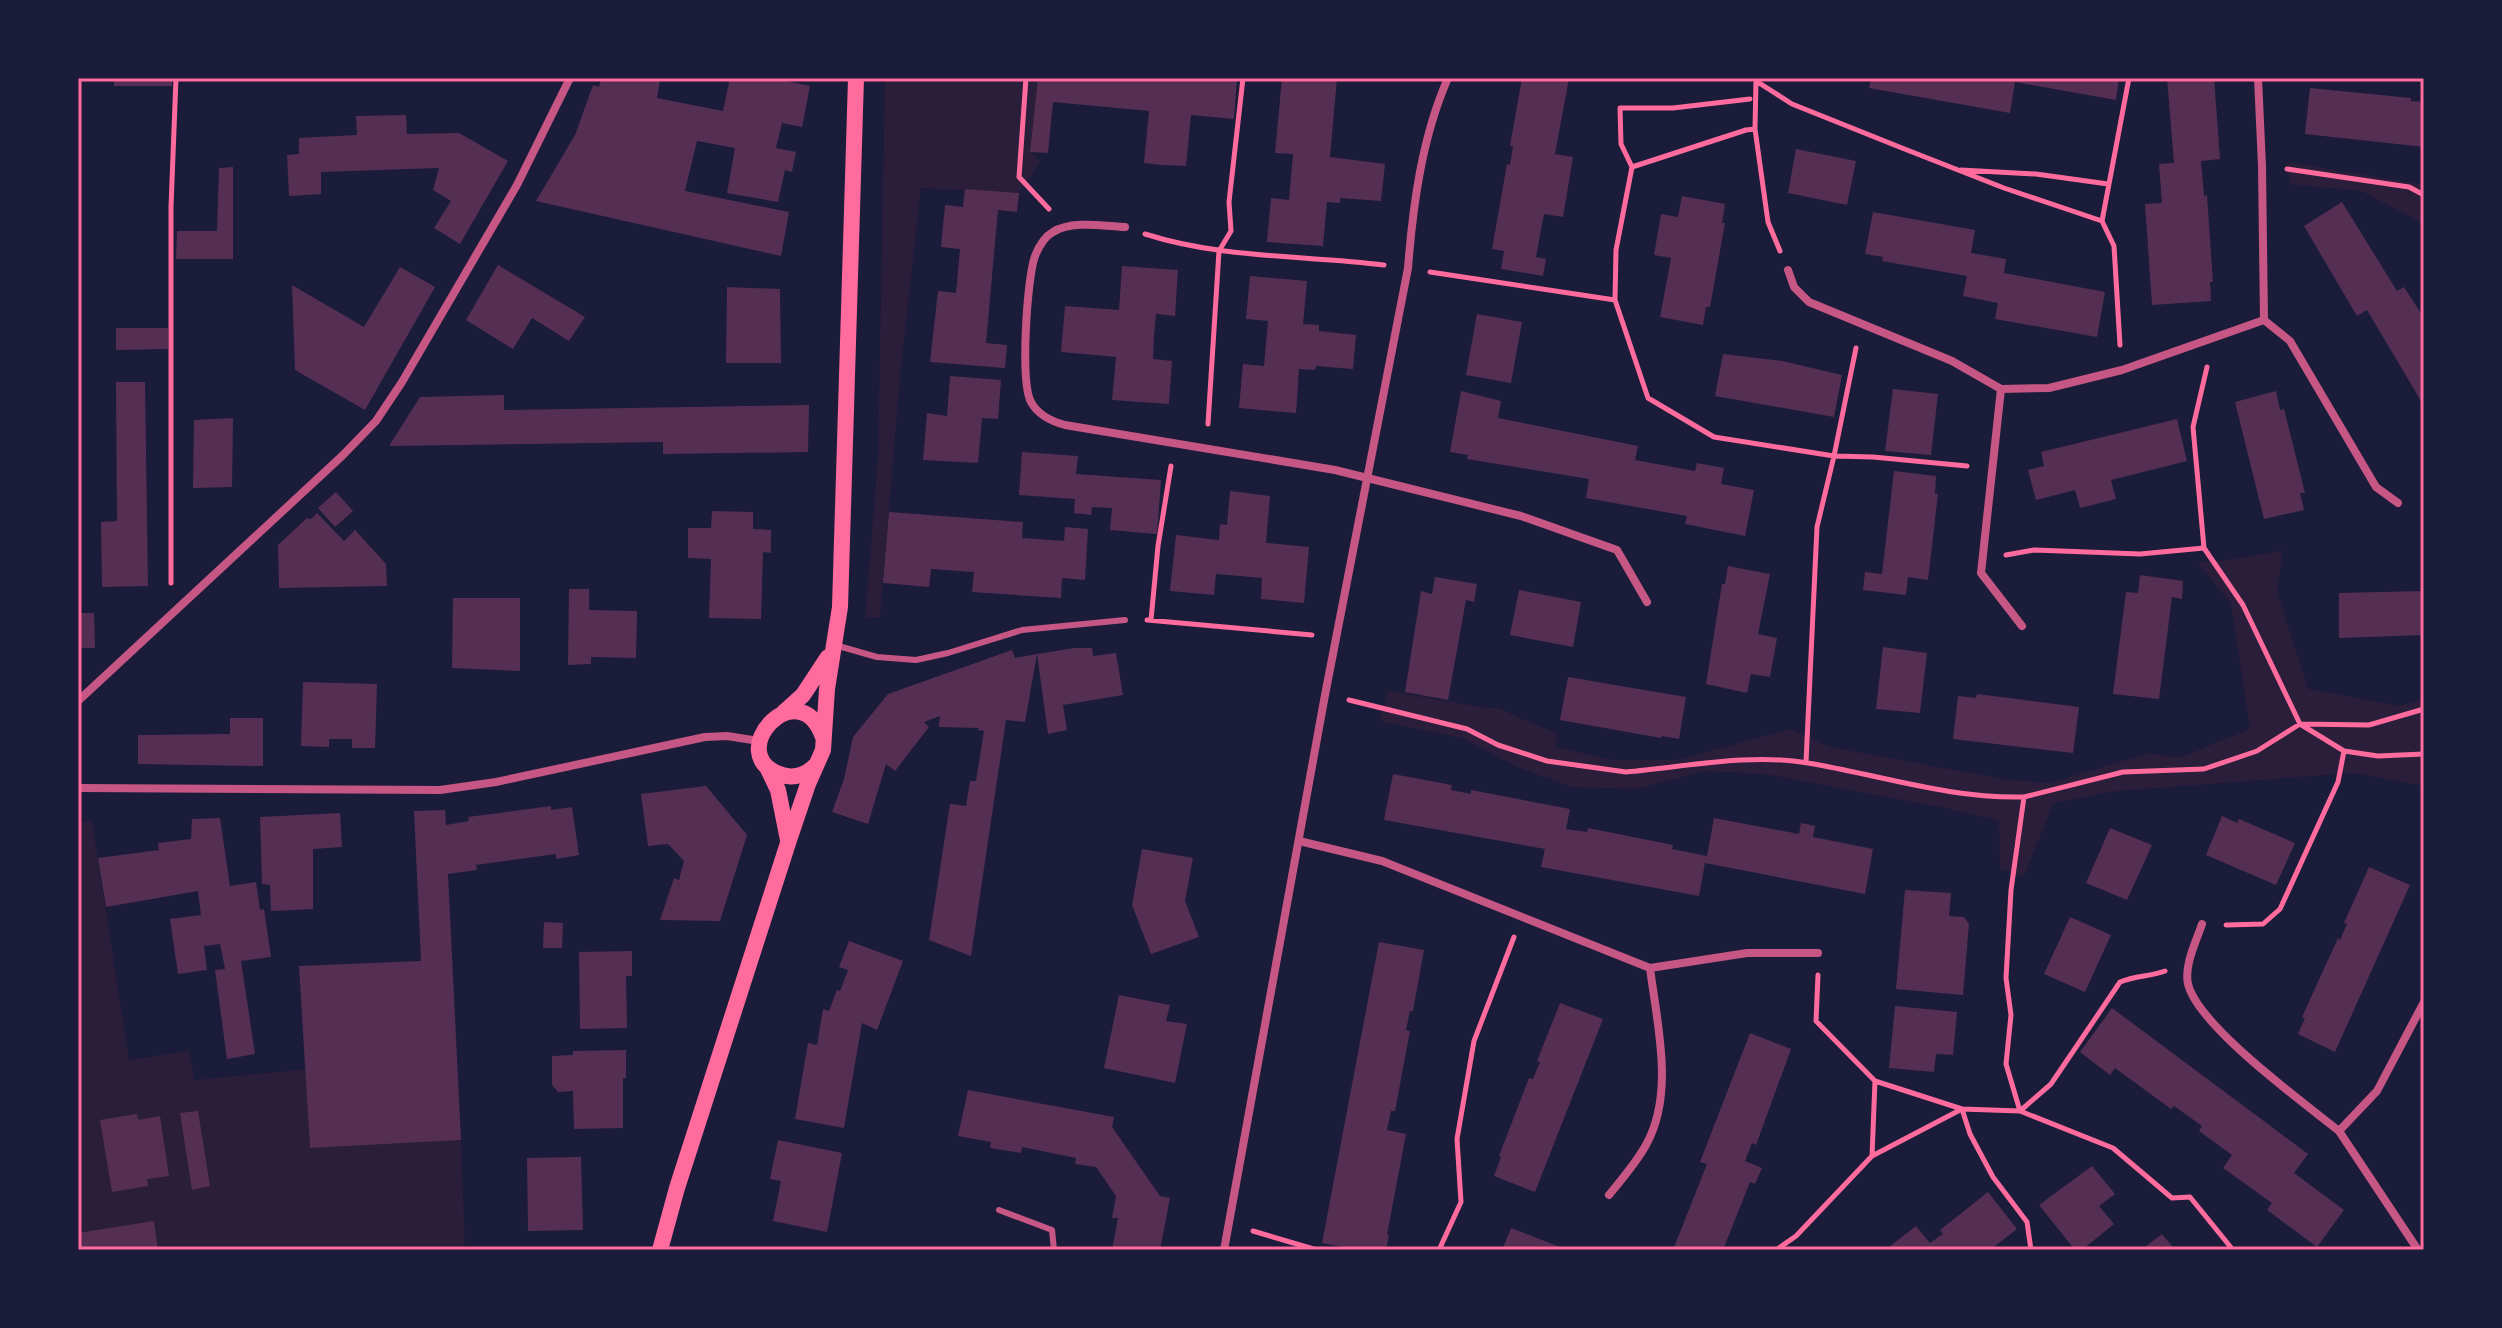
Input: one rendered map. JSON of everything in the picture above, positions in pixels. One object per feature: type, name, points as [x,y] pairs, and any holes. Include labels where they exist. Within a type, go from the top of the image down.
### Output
[{"type":"main road","points":[[660,1250],[789,840],[823,750],[843,569],[856,78]]},
{"type":"main road","points":[[789,840],[778,790],[764,762],[759,741],[768,722],[797,702],[812,683],[834,645]]},
{"type":"main road","points":[[782,714],[798,713],[808,717],[817,724],[824,741]]},
{"type":"main road","points":[[764,762],[780,774],[793,776],[807,772],[817,763]]},
{"type":"street","points":[[78,701],[376,421],[517,185],[570,78]]},
{"type":"street","points":[[1224,1250],[1408,268],[1412,219],[1430,126],[1448,78]]},
{"type":"street","points":[[2258,78],[2264,320]]},
{"type":"street","points":[[1125,227],[1064,226],[1050,233],[1041,243],[1031,273],[1025,374],[1030,400],[1038,412],[1051,421],[1369,478],[1521,516],[1617,550],[1647,602]]},
{"type":"street","points":[[1788,270],[1794,287],[1809,302],[1952,361],[2001,389],[2049,388],[2122,370],[2264,320]]},
{"type":"street","points":[[2264,320],[2290,341],[2376,487],[2398,503]]},
{"type":"street","points":[[2001,389],[1981,573],[2022,626]]},
{"type":"street","points":[[78,788],[440,790],[496,782],[705,737],[727,736],[759,741]]},
{"type":"street","points":[[1299,841],[1382,861],[1650,968],[1736,954],[1818,953]]},
{"type":"street","points":[[2202,924],[2189,964],[2188,983],[2197,1005],[2243,1053],[2339,1131],[2418,1250]]},
{"type":"street","points":[[1609,1195],[1647,1144],[1660,1102],[1660,1053],[1650,968]]},
{"type":"street","points":[[2339,1131],[2377,1091],[2424,1002]]},
{"type":"lane","points":[[834,645],[877,657],[916,660],[1022,630],[1125,620]]},
{"type":"lane","points":[[999,1210],[1052,1230],[1054,1250]]},
{"type":"path","points":[[176,78],[171,207],[171,581],[177,607]]},
{"type":"path","points":[[1026,78],[1019,177],[1064,226]]},
{"type":"path","points":[[1207,449],[1219,251],[1231,231],[1229,202],[1243,78]]},
{"type":"path","points":[[2122,370],[2114,246],[2102,221],[2129,78]]},
{"type":"path","points":[[1756,79],[1792,104],[1956,170],[2102,221]]},
{"type":"path","points":[[1756,79],[1755,129],[1768,222],[1788,270]]},
{"type":"path","points":[[1750,99],[1673,108],[1620,108],[1621,144],[1632,167],[1616,250],[1615,300],[1648,398],[1714,437],[1834,456],[1951,463],[1992,471]]},
{"type":"path","points":[[1632,167],[1755,129]]},
{"type":"path","points":[[2262,166],[2409,187],[2424,195]]},
{"type":"path","points":[[1956,170],[2036,174],[2108,184]]},
{"type":"path","points":[[1125,227],[1183,246],[1408,268],[1615,300]]},
{"type":"path","points":[[1806,762],[1817,527],[1859,324]]},
{"type":"path","points":[[2214,339],[2193,427],[2204,548],[2243,605],[2300,724],[2344,751],[2378,756],[2424,754]]},
{"type":"path","points":[[1151,620],[1158,546],[1171,473],[1172,443]]},
{"type":"path","points":[[1983,559],[2034,550],[2140,554],[2204,548]]},
{"type":"path","points":[[1125,620],[1337,638]]},
{"type":"path","points":[[1375,706],[1467,729],[1498,745],[1547,761],[1608,771],[1753,760],[1806,762],[1902,783],[1994,798],[2024,797],[2123,772],[2204,769],[2257,751],[2300,724],[2369,725],[2424,709]]},
{"type":"path","points":[[2202,924],[2263,924],[2280,909],[2338,782],[2344,751]]},
{"type":"path","points":[[2020,1111],[2006,1064],[2011,1015],[2006,978],[2011,890],[2024,797]]},
{"type":"path","points":[[1439,1250],[1461,1202],[1457,1139],[1474,1041],[1523,915]]},
{"type":"path","points":[[1818,953],[1816,1021],[1875,1081],[1962,1109],[2020,1111],[2113,1148],[2172,1198],[2190,1197],[2233,1250]]},
{"type":"path","points":[[2020,1111],[2051,1084],[2120,982],[2136,974],[2152,976],[2189,964]]},
{"type":"path","points":[[1872,1156],[1875,1081]]},
{"type":"path","points":[[1776,1250],[1796,1236],[1872,1156],[1962,1109]]},
{"type":"path","points":[[1962,1109],[1970,1134],[1993,1177],[2027,1222],[2031,1250]]},
{"type":"path","points":[[1229,1224],[1317,1250]]},
{"type":"shaded area","points":[[885,78],[1038,78],[1030,152],[1040,161],[1019,193],[921,188],[900,376],[880,617],[865,619],[878,458]]},
{"type":"shaded area","points":[[2287,162],[2420,184],[2424,186],[2424,224],[2361,191],[2290,184]]},
{"type":"shaded area","points":[[2283,550],[2277,591],[2308,689],[2400,706],[2424,698],[2424,786],[2353,773],[2117,791],[2054,803],[2023,877],[2000,869],[1999,821],[1765,774],[1705,771],[1636,789],[1572,787],[1517,767],[1462,738],[1380,721],[1388,691],[1497,708],[1558,734],[1555,747],[1613,760],[1676,760],[1791,729],[1830,747],[2009,780],[2050,783],[2149,753],[2179,758],[2250,729],[2231,603],[2198,563]]},
{"type":"shaded area","points":[[92,821],[129,1060],[189,1051],[195,1080],[306,1069],[310,1148],[461,1140],[465,1250],[78,1250],[78,822]]},
{"type":"building","points":[[114,78],[172,78],[172,86],[114,86]]},
{"type":"building","points":[[601,78],[660,80],[657,98],[723,111],[730,78],[772,78],[810,86],[802,127],[782,123],[776,148],[796,152],[792,172],[785,170],[778,202],[727,193],[735,148],[697,141],[685,191],[789,212],[781,256],[536,201],[575,135],[593,85],[599,87]]},
{"type":"building","points":[[1038,78],[1237,78],[1234,119],[1191,115],[1186,166],[1162,165],[1144,163],[1149,111],[1053,102],[1048,153],[1030,152]]},
{"type":"building","points":[[1282,78],[1337,78],[1330,157],[1385,164],[1381,201],[1340,198],[1340,203],[1327,202],[1323,246],[1267,242],[1271,198],[1289,200],[1293,154],[1275,153]]},
{"type":"building","points":[[1522,78],[1569,78],[1555,154],[1573,157],[1563,217],[1544,214],[1536,257],[1546,259],[1543,276],[1501,269],[1504,251],[1492,249],[1507,164],[1510,165],[1513,146],[1510,146]]},
{"type":"building","points":[[1871,78],[2119,78],[2116,100],[2015,82],[2010,113],[1869,88]]},
{"type":"building","points":[[2167,78],[2214,78],[2220,159],[2201,161],[2204,196],[2207,195],[2213,282],[2210,282],[2211,301],[2152,305],[2145,204],[2162,203],[2159,164],[2174,163]]},
{"type":"building","points":[[2310,88],[2424,102],[2424,147],[2305,134]]},
{"type":"building","points":[[406,115],[407,134],[459,133],[508,161],[460,244],[434,228],[451,201],[433,190],[439,168],[321,172],[321,194],[289,196],[287,155],[299,154],[299,138],[357,135],[356,116]]},
{"type":"building","points":[[1796,149],[1856,161],[1847,205],[1788,193]]},
{"type":"building","points":[[233,167],[233,259],[176,259],[177,231],[217,231],[219,168]]},
{"type":"building","points":[[965,189],[1019,193],[1017,212],[998,210],[986,343],[1007,345],[1005,368],[930,362],[938,291],[956,293],[960,249],[941,247],[945,205],[963,207]]},
{"type":"building","points":[[1682,196],[1725,204],[1722,223],[1725,223],[1710,307],[1706,307],[1703,325],[1660,317],[1671,258],[1654,255],[1661,214],[1678,217]]},
{"type":"building","points":[[2342,202],[2397,291],[2404,287],[2424,318],[2424,406],[2367,310],[2357,316],[2304,226]]},
{"type":"building","points":[[1873,212],[1975,230],[1971,253],[2006,259],[2004,273],[2105,292],[2097,337],[1995,319],[1998,303],[1963,296],[1967,276],[1882,261],[1883,257],[1865,254]]},
{"type":"building","points":[[498,265],[585,317],[569,341],[532,318],[513,349],[466,320]]},
{"type":"building","points":[[1122,266],[1178,270],[1175,316],[1156,314],[1154,336],[1153,359],[1172,361],[1169,404],[1112,400],[1116,357],[1061,352],[1065,306],[1119,310]]},
{"type":"building","points":[[400,267],[435,287],[365,410],[295,370],[292,285],[364,327]]},
{"type":"building","points":[[1250,276],[1307,281],[1303,324],[1319,325],[1319,331],[1356,335],[1353,369],[1316,366],[1315,370],[1299,369],[1296,413],[1239,408],[1243,364],[1264,366],[1268,321],[1246,319]]},
{"type":"building","points":[[727,287],[780,289],[781,363],[726,363]]},
{"type":"building","points":[[1477,314],[1522,322],[1511,383],[1466,375]]},
{"type":"building","points":[[116,328],[168,328],[168,349],[116,350]]},
{"type":"building","points":[[1723,354],[1782,361],[1842,375],[1834,417],[1715,396]]},
{"type":"building","points":[[950,376],[1001,380],[998,419],[982,418],[978,463],[923,460],[927,413],[947,416]]},
{"type":"building","points":[[116,382],[145,382],[148,586],[102,587],[101,522],[117,521]]},
{"type":"building","points":[[1893,389],[1938,394],[1931,455],[1885,451]]},
{"type":"building","points":[[1461,391],[1501,401],[1498,418],[1638,446],[1635,460],[1695,471],[1697,463],[1724,468],[1721,484],[1754,490],[1745,536],[1685,524],[1687,516],[1586,498],[1589,479],[1467,459],[1468,455],[1450,452]]},
{"type":"building","points":[[2276,391],[2280,410],[2284,409],[2305,493],[2300,493],[2304,510],[2264,519],[2235,402]]},
{"type":"building","points":[[504,395],[504,410],[809,405],[808,452],[663,454],[663,442],[389,446],[420,397]]},
{"type":"building","points":[[233,418],[232,487],[193,488],[194,420]]},
{"type":"building","points":[[2177,419],[2187,461],[2111,480],[2116,499],[2080,508],[2075,490],[2036,500],[2028,470],[2044,466],[2041,452]]},
{"type":"building","points":[[1022,452],[1078,456],[1076,474],[1161,480],[1157,534],[1110,530],[1112,508],[1092,507],[1091,515],[1074,513],[1075,499],[1019,495]]},
{"type":"building","points":[[1894,471],[1936,476],[1935,494],[1938,494],[1928,580],[1908,577],[1906,595],[1863,590],[1865,572],[1882,574]]},
{"type":"building","points":[[1230,491],[1270,496],[1266,543],[1309,547],[1304,603],[1261,599],[1262,578],[1240,576],[1216,574],[1214,595],[1170,591],[1176,535],[1219,540],[1220,524],[1227,525]]},
{"type":"building","points":[[336,492],[353,511],[335,527],[318,508]]},
{"type":"building","points":[[712,511],[753,512],[753,529],[771,530],[771,553],[763,552],[761,619],[709,618],[711,559],[688,558],[688,528],[711,528]]},
{"type":"building","points":[[889,512],[1023,522],[1022,538],[1064,541],[1065,527],[1088,529],[1085,580],[1062,578],[1061,598],[972,592],[974,572],[931,569],[929,587],[883,583]]},
{"type":"building","points":[[317,513],[344,541],[355,530],[386,564],[387,586],[279,588],[278,545],[307,518],[311,519]]},
{"type":"building","points":[[1728,566],[1770,574],[1758,634],[1777,638],[1770,677],[1751,674],[1747,693],[1706,684],[1722,584],[1725,584]]},
{"type":"building","points":[[2140,575],[2183,581],[2182,599],[2172,597],[2159,699],[2113,694],[2126,592],[2138,593]]},
{"type":"building","points":[[1435,577],[1477,584],[1474,602],[1466,600],[1448,700],[1405,692],[1421,591],[1432,594]]},
{"type":"building","points":[[569,589],[589,589],[589,610],[637,611],[636,658],[591,657],[591,664],[568,665]]},
{"type":"building","points":[[1519,590],[1581,602],[1573,647],[1510,635]]},
{"type":"building","points":[[2424,591],[2424,635],[2339,638],[2339,593]]},
{"type":"building","points":[[453,598],[520,598],[520,671],[452,668]]},
{"type":"building","points":[[79,613],[94,613],[95,648],[81,648]]},
{"type":"building","points":[[1883,647],[1927,653],[1920,713],[1876,709]]},
{"type":"building","points":[[1092,648],[1093,656],[1116,653],[1123,695],[1063,705],[1067,730],[1048,734],[1037,654]]},
{"type":"building","points":[[1012,650],[1015,658],[1037,654],[1025,722],[1006,720],[971,956],[929,940],[950,804],[966,806],[970,781],[976,781],[984,731],[979,728],[939,727],[940,716],[924,722],[929,727],[895,771],[886,764],[868,824],[832,812],[844,779],[853,737],[888,694]]},
{"type":"building","points":[[1568,677],[1686,697],[1679,739],[1560,720]]},
{"type":"building","points":[[303,682],[377,684],[375,748],[352,748],[352,739],[329,739],[329,747],[301,746]]},
{"type":"building","points":[[1977,694],[2079,707],[2073,753],[1953,739],[1958,696],[1976,698]]},
{"type":"building","points":[[230,718],[263,718],[263,766],[138,764],[138,735],[230,734]]},
{"type":"building","points":[[1393,774],[1452,785],[1451,790],[1471,794],[1471,790],[1570,809],[1566,829],[1587,832],[1588,828],[1673,845],[1672,849],[1707,856],[1714,818],[1799,834],[1801,823],[1815,826],[1813,837],[1873,849],[1865,894],[1705,863],[1699,896],[1541,867],[1545,849],[1384,820]]},
{"type":"building","points":[[706,786],[747,835],[720,921],[660,920],[674,878],[679,880],[684,861],[668,844],[648,846],[641,794]]},
{"type":"building","points":[[551,806],[551,810],[572,807],[579,855],[556,859],[556,854],[476,865],[477,870],[448,874],[461,1140],[310,1148],[299,966],[421,961],[414,811],[445,810],[446,825],[469,821],[468,817]]},
{"type":"building","points":[[340,813],[342,847],[313,849],[313,909],[271,911],[270,885],[262,884],[260,817]]},
{"type":"building","points":[[2222,816],[2237,823],[2239,819],[2295,843],[2276,885],[2206,855]]},
{"type":"building","points":[[220,818],[230,886],[256,882],[260,910],[264,909],[271,957],[241,961],[255,1054],[227,1059],[215,970],[225,969],[220,944],[204,946],[207,970],[178,974],[170,919],[201,915],[198,891],[106,907],[98,858],[159,850],[158,843],[191,839],[192,819]]},
{"type":"building","points":[[2110,828],[2152,845],[2127,900],[2086,883]]},
{"type":"building","points":[[1142,849],[1193,858],[1185,901],[1199,937],[1151,954],[1132,905]]},
{"type":"building","points":[[2369,867],[2410,885],[2335,1052],[2298,1034],[2305,1018],[2302,1017],[2338,938],[2340,940],[2347,924],[2344,923]]},
{"type":"building","points":[[1905,890],[1951,893],[1949,916],[1964,917],[1969,924],[1963,995],[1896,989]]},
{"type":"building","points":[[2070,917],[2111,935],[2085,992],[2044,974]]},
{"type":"building","points":[[544,922],[563,923],[562,948],[543,948]]},
{"type":"building","points":[[849,941],[903,961],[877,1030],[862,1023],[844,1128],[795,1119],[808,1043],[817,1045],[823,1009],[829,1011],[837,990],[840,991],[848,970],[839,967]]},
{"type":"building","points":[[1379,942],[1424,950],[1413,1011],[1410,1011],[1406,1030],[1410,1031],[1395,1111],[1391,1111],[1387,1130],[1406,1134],[1386,1250],[1360,1250],[1322,1243]]},
{"type":"building","points":[[632,951],[632,976],[626,976],[627,1028],[580,1029],[579,952]]},
{"type":"building","points":[[1119,995],[1170,1005],[1166,1021],[1187,1024],[1175,1083],[1104,1068]]},
{"type":"building","points":[[1560,1003],[1603,1019],[1535,1192],[1494,1176],[1499,1156],[1529,1078],[1533,1079],[1540,1062],[1537,1061]]},
{"type":"building","points":[[1895,1006],[1957,1012],[1953,1055],[1936,1054],[1934,1072],[1889,1068]]},
{"type":"building","points":[[2112,1008],[2308,1154],[2294,1173],[2344,1210],[2317,1247],[2267,1210],[2272,1203],[2223,1168],[2232,1155],[2199,1131],[2202,1126],[2174,1106],[2171,1109],[2115,1068],[2110,1075],[2080,1052]]},
{"type":"building","points":[[1750,1033],[1791,1049],[1756,1145],[1752,1143],[1745,1161],[1762,1168],[1755,1184],[1750,1182],[1723,1250],[1673,1250],[1707,1164],[1700,1162]]},
{"type":"building","points":[[626,1050],[623,1128],[574,1129],[573,1091],[558,1092],[552,1085],[552,1056],[573,1055],[573,1051]]},
{"type":"building","points":[[968,1090],[1114,1117],[1112,1127],[1160,1196],[1170,1198],[1160,1250],[1112,1250],[1118,1218],[1112,1218],[1116,1196],[1096,1167],[1075,1164],[1076,1158],[1022,1147],[1021,1153],[990,1148],[991,1142],[958,1136]]},
{"type":"building","points":[[198,1111],[210,1186],[192,1190],[180,1113]]},
{"type":"building","points":[[137,1114],[138,1120],[160,1116],[169,1176],[147,1179],[148,1186],[112,1192],[100,1120]]},
{"type":"building","points":[[778,1140],[842,1153],[827,1232],[773,1221],[781,1181],[770,1179]]},
{"type":"building","points":[[581,1157],[583,1230],[528,1231],[527,1158]]},
{"type":"building","points":[[2092,1166],[2115,1194],[2099,1206],[2114,1224],[2082,1250],[2075,1250],[2039,1205]]},
{"type":"building","points":[[1988,1192],[2017,1229],[1990,1250],[1885,1250],[1916,1226],[1930,1243],[1943,1234],[1940,1230]]},
{"type":"building","points":[[154,1221],[158,1250],[78,1250],[78,1233]]},
{"type":"building","points":[[1511,1228],[1568,1250],[1502,1250]]},
{"type":"building","points":[[2162,1234],[2175,1250],[2141,1250]]}]
